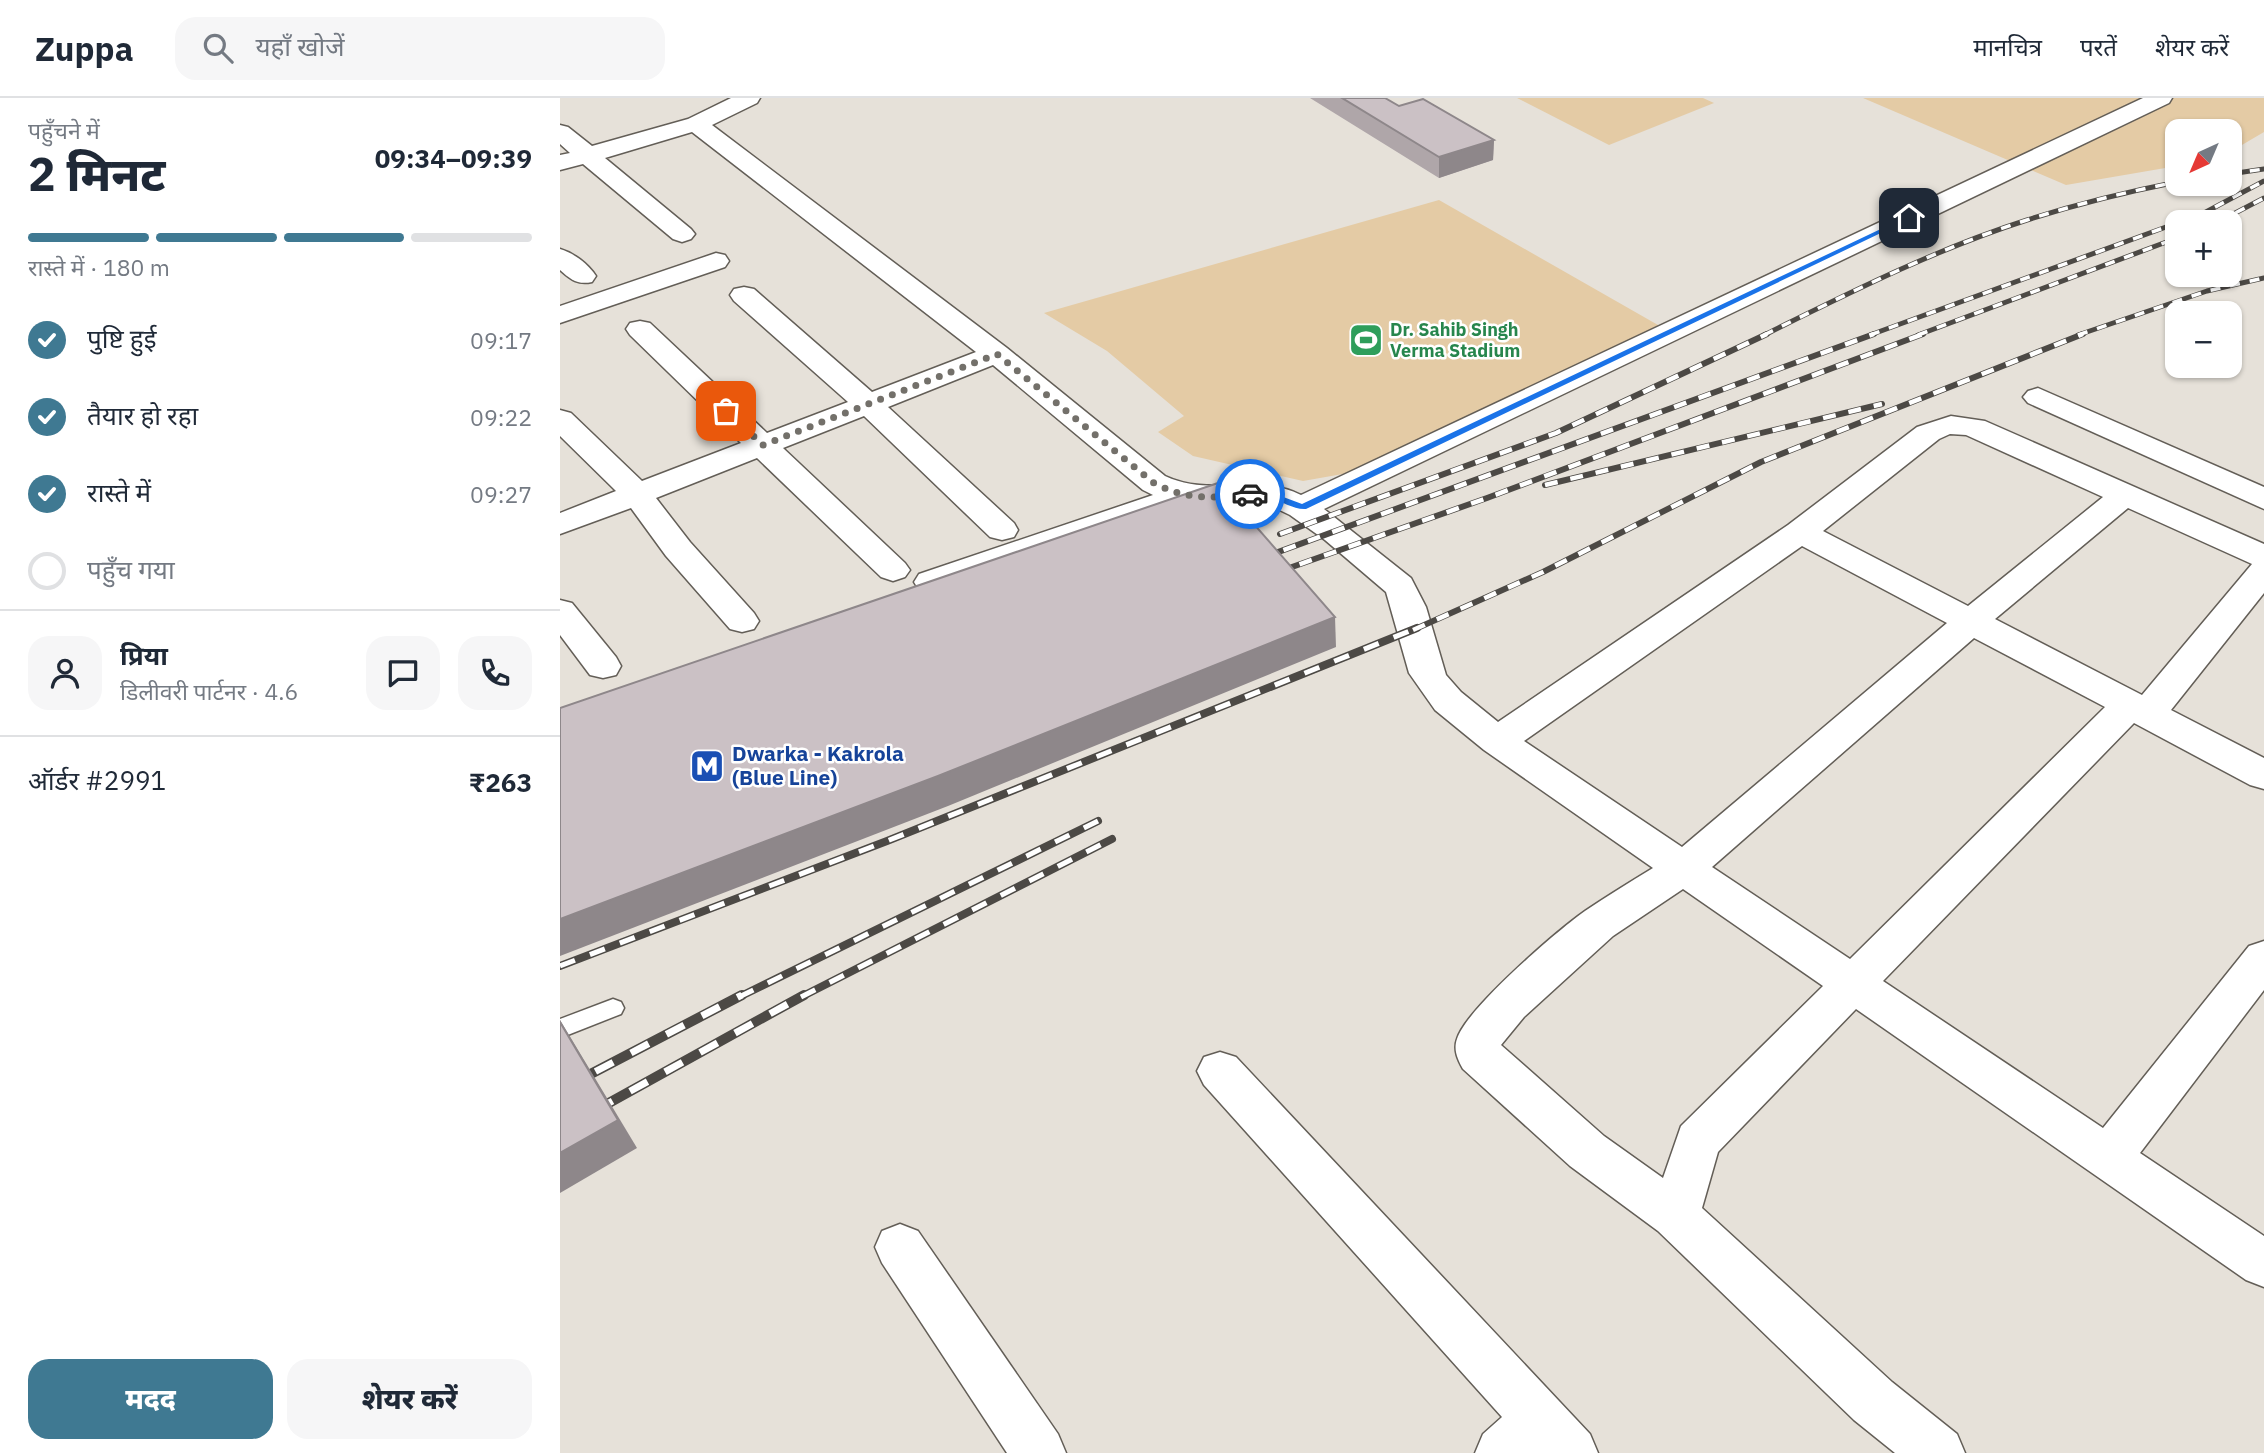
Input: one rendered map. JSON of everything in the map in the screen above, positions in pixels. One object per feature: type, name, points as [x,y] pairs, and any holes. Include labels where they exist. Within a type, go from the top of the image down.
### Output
[{"type":"street","points":[[560,163],[696,124],[749,98]]},
{"type":"street","points":[[1303,507],[2161,98]]},
{"type":"street","points":[[696,124],[997,354],[1154,483],[1184,495],[1200,498],[1265,492],[1303,507],[1399,586],[1409,601],[1427,673],[1436,688],[1497,741],[2264,1264]]},
{"type":"street","points":[[560,132],[682,234]]},
{"type":"street","points":[[560,257],[583,276]]},
{"type":"street","points":[[560,315],[716,261]]},
{"type":"street","points":[[744,295],[868,404],[1002,530]]},
{"type":"street","points":[[640,329],[763,445],[889,584],[1184,495]]},
{"type":"street","points":[[560,524],[997,354]]},
{"type":"street","points":[[2038,397],[2264,499]]},
{"type":"street","points":[[560,419],[637,494],[738,636],[773,638]]},
{"type":"street","points":[[1497,741],[1800,532],[1928,433],[1941,426],[1956,424],[1974,427],[2264,558]]},
{"type":"street","points":[[1938,1453],[1873,1401],[1675,1215],[1587,1151],[1508,1083],[1479,1056],[1478,1041],[1508,1004],[1598,924],[1683,869],[1970,622],[2126,494]]},
{"type":"street","points":[[1800,532],[2264,775]]},
{"type":"street","points":[[1675,1215],[1699,1141],[1851,984],[2138,709],[2264,571]]},
{"type":"street","points":[[560,611],[607,685]]},
{"type":"street","points":[[2108,1158],[2264,958]]},
{"type":"street","points":[[1220,1071],[1537,1442]]},
{"type":"street","points":[[900,1247],[1039,1453]]},
{"type":"lane","points":[[560,1029],[614,1008]]},
{"type":"shaded area","points":[[1517,98],[1703,98],[1714,103],[1609,145]]},
{"type":"shaded area","points":[[1863,98],[2264,98],[2264,132],[2242,145],[2242,119],[2165,119],[2165,168],[2066,185]]},
{"type":"shaded area","name":"Dr. Sahib Singh Verma Stadium","points":[[1439,200],[1665,329],[1354,472],[1303,481],[1193,456],[1158,432],[1184,416],[1107,351],[1044,313]]},
{"type":"building","points":[[1342,98],[1385,98],[1399,106],[1423,99],[1494,140],[1439,157]]},
{"type":"building","points":[[1218,483],[1335,617],[938,776],[560,919],[560,708]]},
{"type":"building","points":[[560,1022],[618,1120],[560,1153]]},
{"type":"railway","points":[[2242,172],[2264,169]]},
{"type":"railway","points":[[2210,210],[2264,181]]},
{"type":"railway","points":[[1764,335],[1959,244],[2027,220],[2165,185]]},
{"type":"railway","points":[[2241,210],[2264,198]]},
{"type":"railway","points":[[1870,335],[2165,227]]},
{"type":"railway","points":[[1918,335],[2165,242]]},
{"type":"railway","points":[[2078,335],[2207,291],[2264,278]]},
{"type":"railway","points":[[1280,534],[1556,433],[1767,334]]},
{"type":"railway","points":[[1259,559],[1874,334]]},
{"type":"railway","points":[[1275,573],[1487,498],[1923,334]]},
{"type":"railway","points":[[1413,630],[1543,572],[1761,462],[2083,334]]},
{"type":"railway","points":[[1545,485],[1882,404]]},
{"type":"railway","points":[[560,966],[887,841],[1417,628]]},
{"type":"railway","points":[[739,997],[1098,821]]},
{"type":"railway","points":[[801,997],[1112,839]]},
{"type":"railway","points":[[560,1090],[742,995]]},
{"type":"railway","points":[[560,1130],[804,995]]},
{"type":"way so far","points":[[726,411],[763,445],[997,354],[1154,483],[1170,491],[1200,498],[1250,494]]},
{"type":"place","name":"Dr. Sahib Singh Verma Stadium","points":[[1366,340]]},
{"type":"place","name":"Dwarka - Kakrola (Blue Line)","points":[[707,766]]},
{"type":"route","points":[[1250,494],[1265,492],[1303,507],[1909,218]]}]
